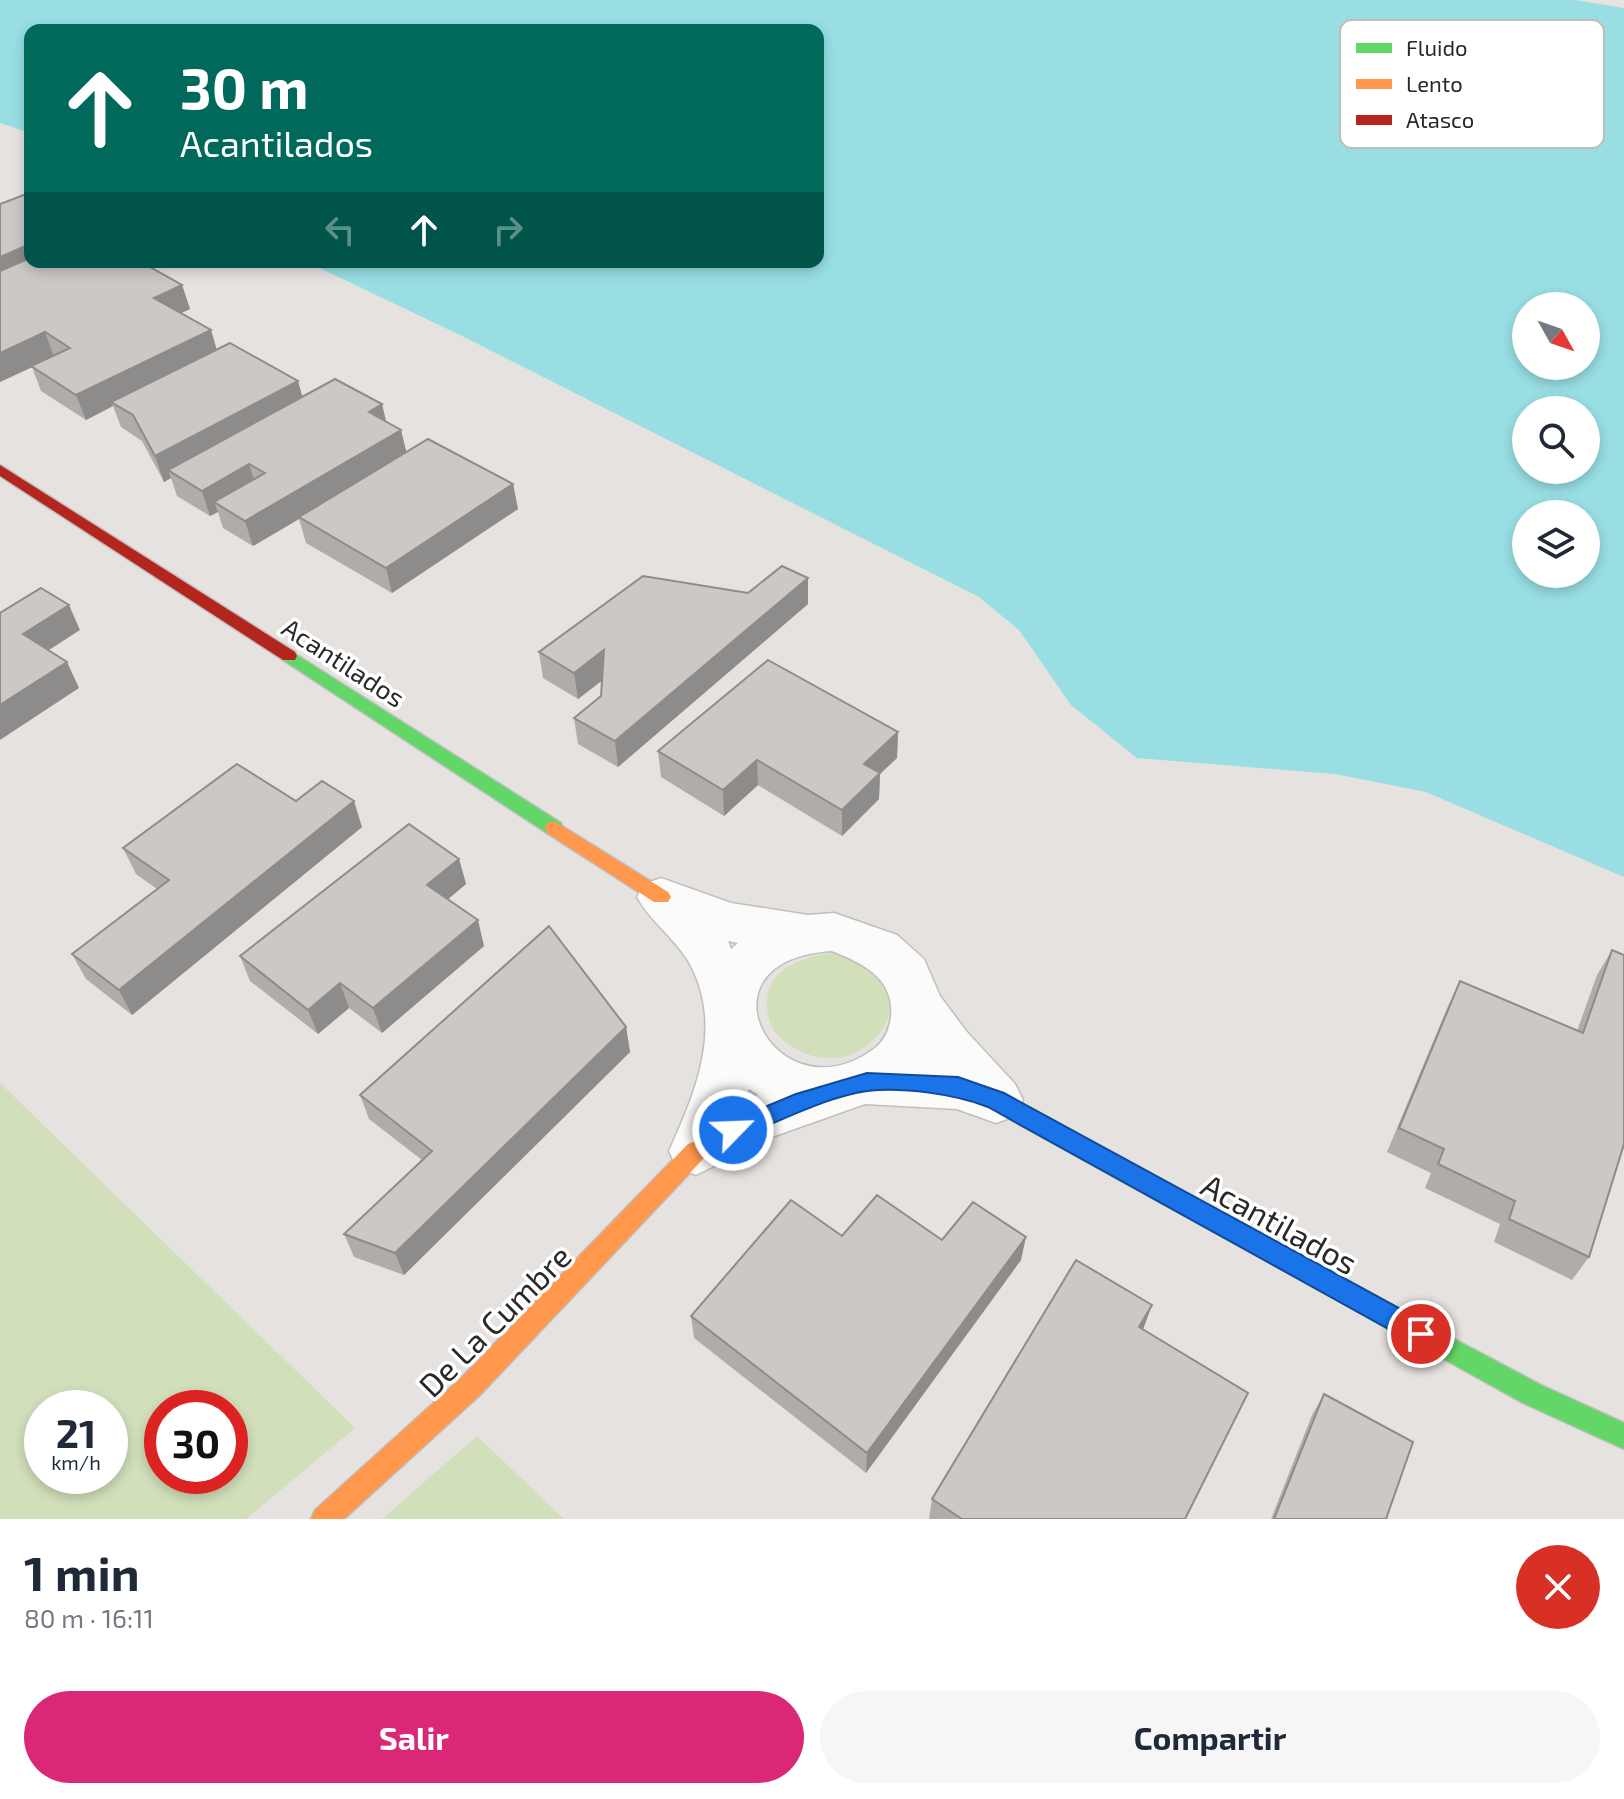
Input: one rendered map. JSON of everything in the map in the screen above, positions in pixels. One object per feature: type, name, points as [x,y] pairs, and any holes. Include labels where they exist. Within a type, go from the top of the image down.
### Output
[{"type":"street","name":"Acantilados","points":[[0,469],[661,897]]},
{"type":"street","points":[[661,897],[728,922],[808,933],[834,932],[860,938],[883,949],[902,965],[915,985],[920,1007],[917,1030],[907,1051],[889,1069],[854,1085],[750,1121],[696,1151]]},
{"type":"street","points":[[661,897],[705,946],[742,1050],[760,1068],[784,1082],[811,1089],[854,1085],[958,1086],[996,1100]]},
{"type":"street","points":[[696,1151],[723,1089],[731,1013],[740,975],[757,955],[780,941],[808,933]]},
{"type":"street","points":[[920,1007],[948,1046],[996,1100]]},
{"type":"street","name":"Acantilados","points":[[996,1100],[1518,1386],[1624,1436]]},
{"type":"street","name":"De La Cumbre","points":[[324,1519],[408,1449],[541,1319],[696,1151]]},
{"type":"green space","points":[[834,953],[869,965],[887,984],[891,1007],[883,1029],[865,1047],[841,1057],[813,1056],[776,1033],[767,1008],[768,995],[778,975],[787,967]]},
{"type":"green space","points":[[0,1083],[355,1428],[246,1519],[0,1519]]},
{"type":"green space","points":[[477,1436],[564,1519],[382,1519]]},
{"type":"water","points":[[0,0],[1575,0],[1624,8],[1624,877],[1426,792],[1335,774],[1137,758],[1071,705],[1019,630],[979,597],[460,335],[320,268],[824,268],[824,24],[24,24],[24,131],[0,123]]},
{"type":"building","points":[[24,195],[24,247],[0,257],[0,204]]},
{"type":"building","points":[[24,261],[24,268],[152,268],[182,285],[154,298],[211,330],[76,395],[31,366],[70,348],[45,332],[0,353],[0,271]]},
{"type":"building","points":[[230,343],[298,381],[155,456],[133,415],[111,402]]},
{"type":"building","points":[[335,379],[382,404],[369,412],[401,430],[245,521],[214,502],[265,473],[249,464],[202,491],[168,470]]},
{"type":"building","points":[[428,439],[513,484],[386,568],[299,517]]},
{"type":"building","points":[[782,566],[808,578],[615,741],[574,718],[601,696],[604,650],[574,673],[539,652],[643,576],[748,593]]},
{"type":"building","points":[[41,588],[69,605],[23,634],[67,662],[0,705],[0,613]]},
{"type":"building","points":[[768,660],[898,732],[864,764],[880,773],[842,810],[757,760],[723,790],[658,751]]},
{"type":"building","points":[[237,764],[296,801],[322,781],[354,801],[119,990],[72,954],[169,880],[123,848]]},
{"type":"building","points":[[409,824],[459,859],[427,885],[478,920],[373,1008],[340,983],[308,1010],[240,956]]},
{"type":"building","points":[[549,926],[626,1027],[395,1253],[344,1234],[432,1151],[360,1095]]},
{"type":"building","points":[[1612,950],[1624,955],[1624,1144],[1589,1257],[1509,1219],[1515,1201],[1438,1164],[1444,1149],[1399,1128],[1460,981],[1583,1033]]},
{"type":"building","points":[[877,1195],[942,1240],[973,1202],[1026,1237],[867,1453],[691,1316],[791,1200],[842,1236]]},
{"type":"building","points":[[1076,1260],[1152,1305],[1139,1327],[1248,1393],[1185,1519],[962,1519],[932,1499]]},
{"type":"building","points":[[1324,1394],[1413,1442],[1386,1519],[1274,1519]]},
{"type":"traffic: fast","points":[[289,656],[554,828]]},
{"type":"traffic: fast","points":[[1367,1304],[1532,1394],[1624,1436]]},
{"type":"traffic: slow","points":[[554,828],[661,897]]},
{"type":"traffic: slow","points":[[996,1100],[1367,1304]]},
{"type":"traffic: slow","points":[[324,1519],[470,1387],[696,1151]]},
{"type":"traffic: jam","points":[[0,469],[289,656]]},
{"type":"route","points":[[733,1130],[796,1103],[867,1082],[899,1081],[958,1086],[996,1100],[1421,1334]]}]
